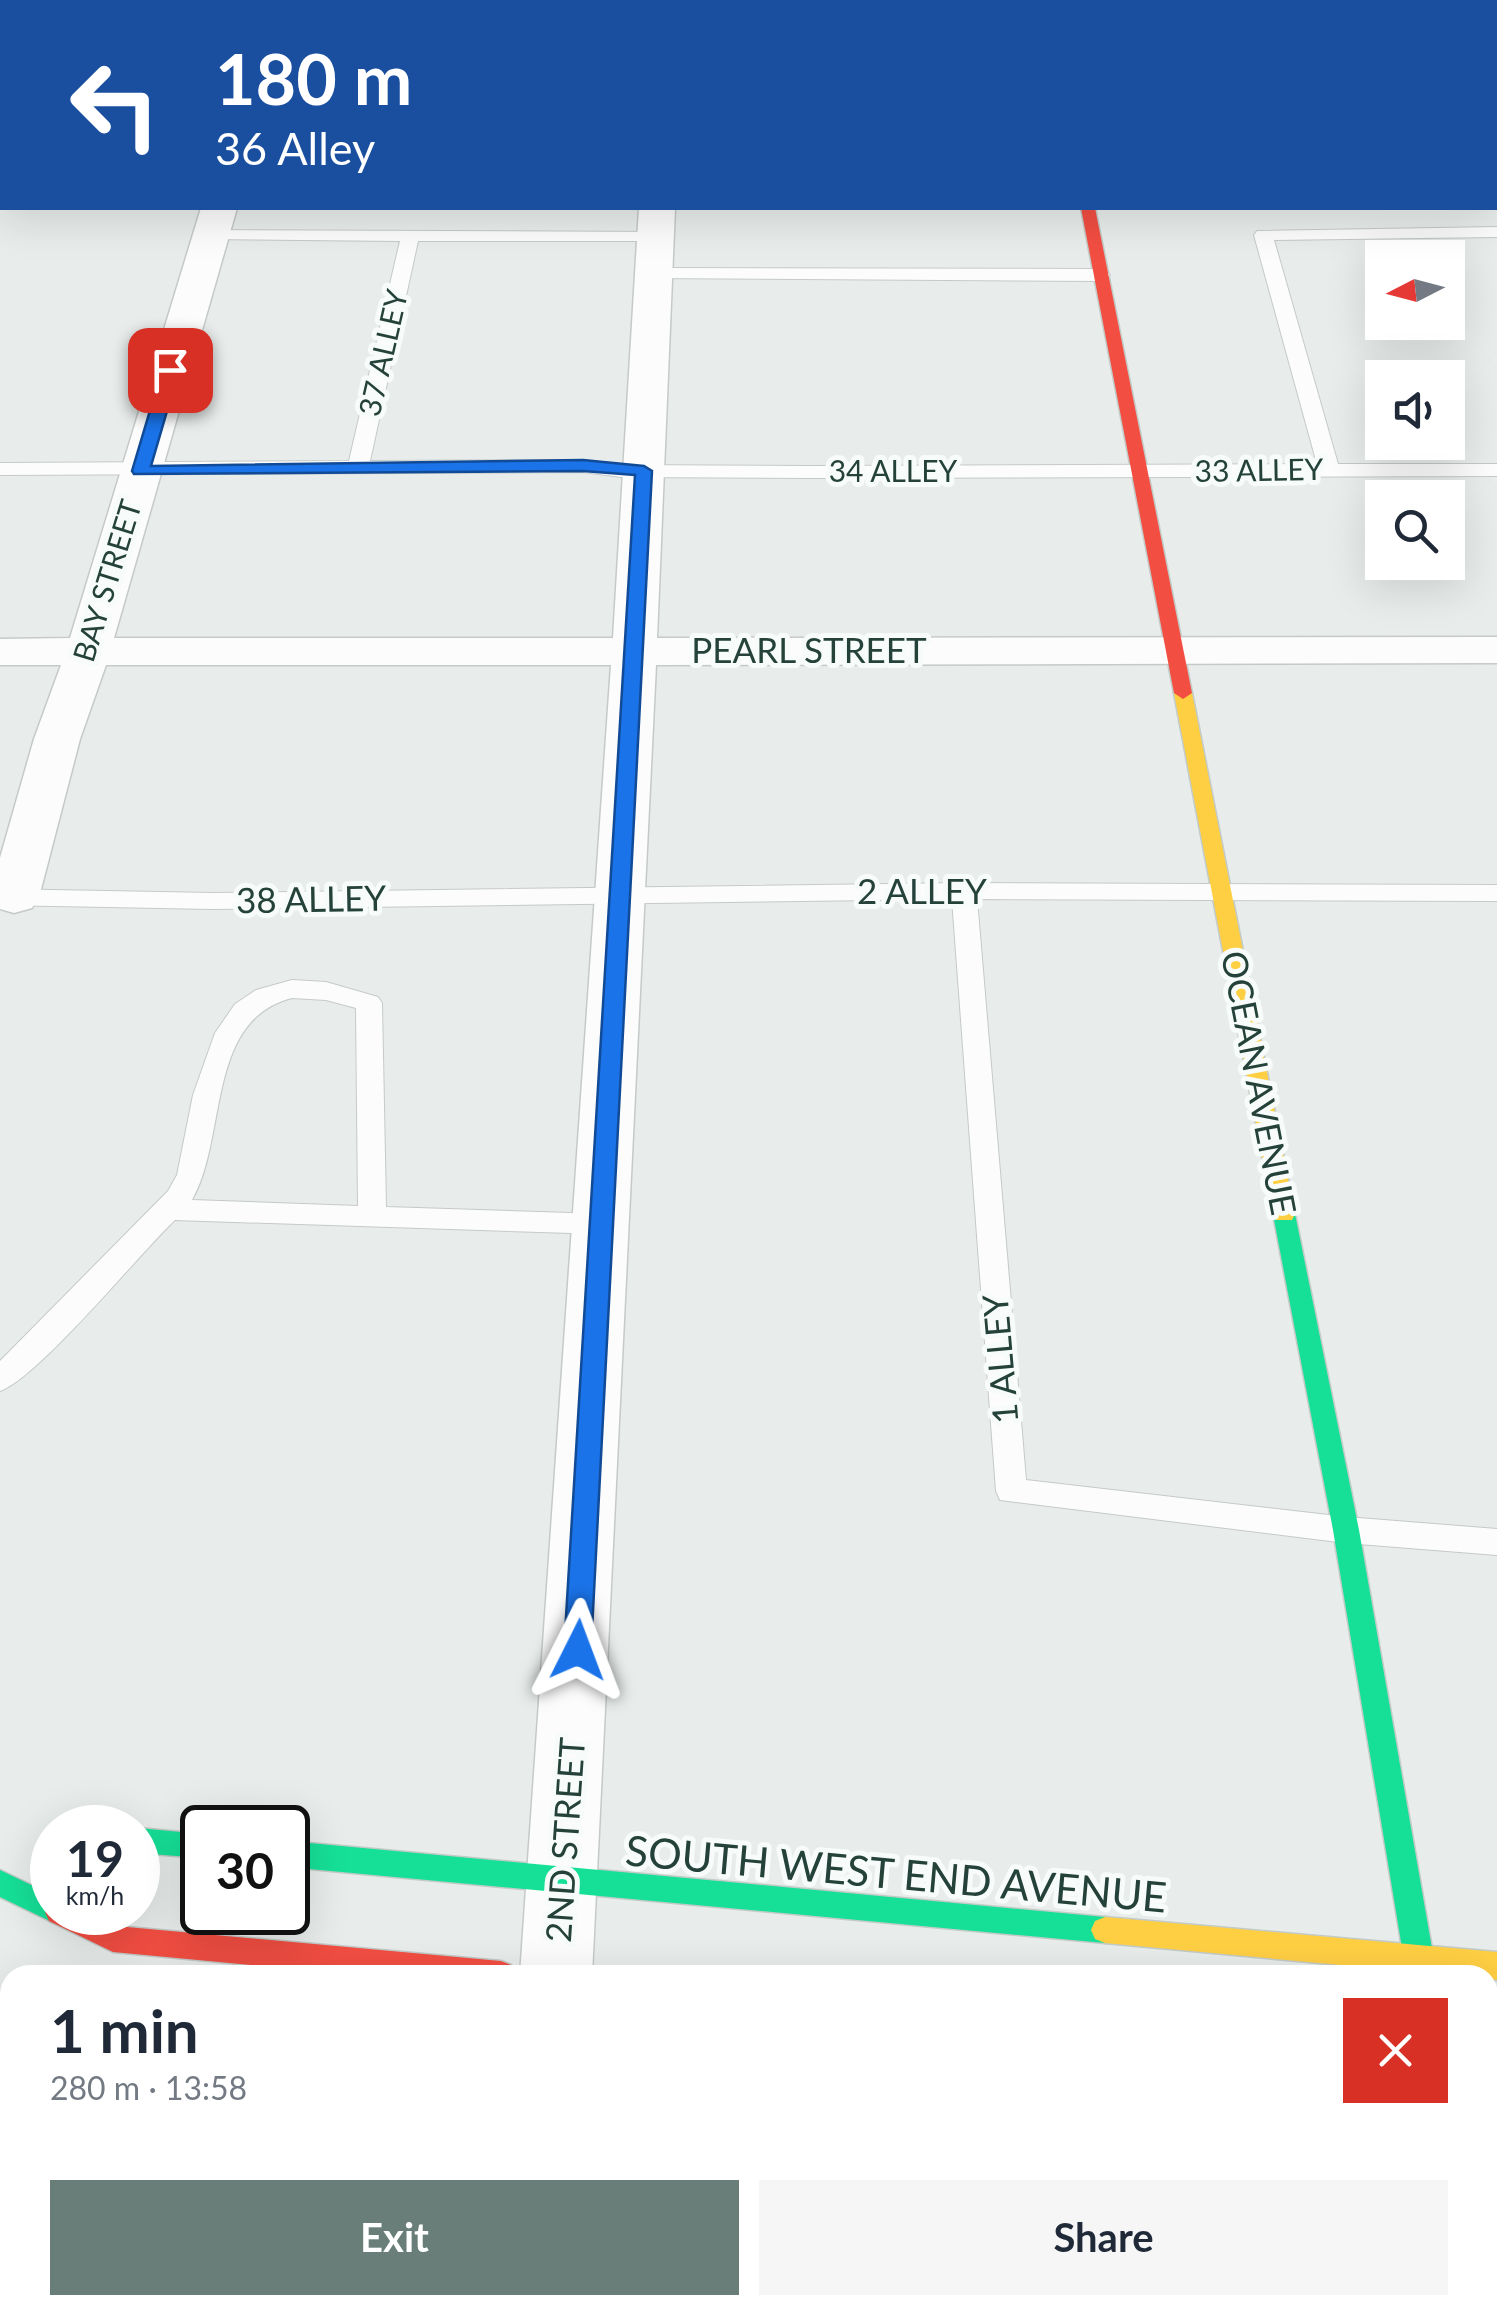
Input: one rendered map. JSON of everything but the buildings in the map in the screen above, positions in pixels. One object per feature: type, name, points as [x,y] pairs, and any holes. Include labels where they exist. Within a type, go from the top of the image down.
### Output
[{"type":"street","name":"OCEAN AVENUE","points":[[1088,210],[1346,1530],[1419,1960]]},
{"type":"street","name":"BAY STREET","points":[[7,897],[88,652],[215,221]]},
{"type":"street","name":"2ND STREET","points":[[557,1965],[622,895],[655,239]]},
{"type":"street","name":"PEARL STREET","points":[[0,652],[1497,650]]},
{"type":"street","name":"SOUTH WEST END AVENUE","points":[[310,1856],[564,1881],[1177,1956],[1419,1960],[1484,1965]]},
{"type":"street","points":[[0,1882],[30,1872]]},
{"type":"street","points":[[0,1882],[30,1898]]},
{"type":"street","points":[[105,1935],[113,1939],[393,1965]]},
{"type":"lane","points":[[215,221],[410,237],[655,239],[1102,275]]},
{"type":"lane","points":[[1329,470],[1263,235],[1497,232]]},
{"type":"lane","name":"37 ALLEY","points":[[358,468],[410,237]]},
{"type":"lane","name":"34 ALLEY","points":[[0,469],[583,466],[644,471],[1142,472]]},
{"type":"lane","name":"33 ALLEY","points":[[1142,472],[1497,470]]},
{"type":"lane","name":"2 ALLEY","points":[[622,895],[964,890],[1495,899]]},
{"type":"lane","name":"1 ALLEY","points":[[964,890],[1012,1491],[1346,1530]]},
{"type":"lane","name":"38 ALLEY","points":[[7,897],[213,902],[622,895]]},
{"type":"lane","points":[[0,1379],[66,1318],[186,1186],[213,1064],[236,1016],[256,998],[285,990],[330,990],[369,1004],[373,1204],[368,1217]]},
{"type":"lane","points":[[166,1209],[602,1224]]},
{"type":"lane","points":[[1346,1530],[1497,1542]]},
{"type":"traffic: fast","points":[[1284,1214],[1346,1530],[1419,1960]]},
{"type":"traffic: fast","points":[[160,1843],[180,1844]]},
{"type":"traffic: fast","points":[[310,1856],[1105,1930]]},
{"type":"traffic: fast","points":[[0,1883],[30,1898]]},
{"type":"traffic: slow","points":[[1183,693],[1284,1214]]},
{"type":"traffic: slow","points":[[1105,1930],[1486,1965]]},
{"type":"traffic: jam","points":[[1088,210],[1183,693]]},
{"type":"traffic: jam","points":[[105,1935],[113,1939],[393,1965]]},
{"type":"route","points":[[170,370],[140,471],[583,466],[644,471],[578,1650]]}]
